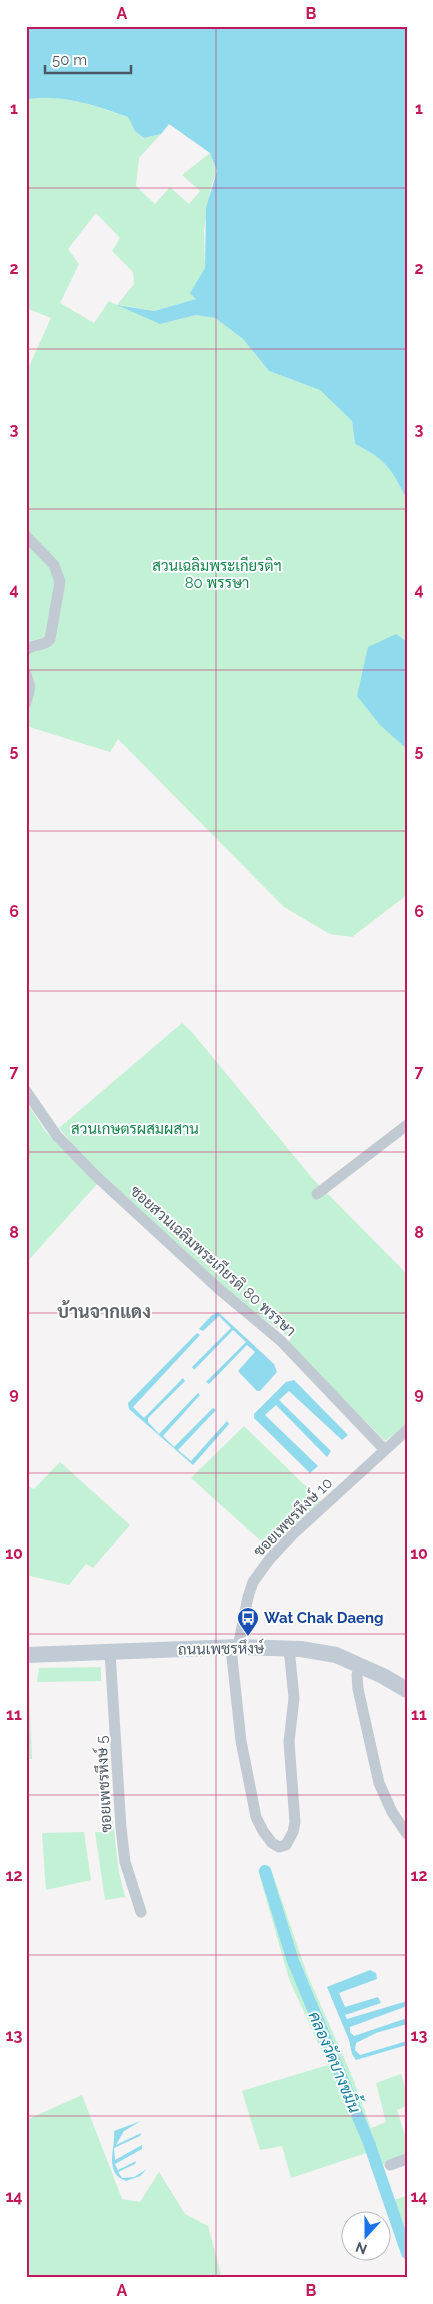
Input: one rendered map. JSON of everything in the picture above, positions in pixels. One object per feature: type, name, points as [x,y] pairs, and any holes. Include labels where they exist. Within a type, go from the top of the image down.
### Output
[{"type":"main road","name":"ถนนเพชรหึงษ์","points":[[26,1655],[289,1648],[336,1655],[360,1665],[407,1690]]},
{"type":"street","points":[[26,536],[54,565],[60,582],[50,639],[44,644],[35,645],[26,650]]},
{"type":"street","points":[[26,674],[30,687],[26,703]]},
{"type":"street","name":"ซอยสวนเฉลิมพระเกียรติ 80 พรรษา","points":[[26,1091],[57,1136],[96,1176],[220,1290],[281,1341],[384,1449]]},
{"type":"street","points":[[317,1194],[407,1125]]},
{"type":"street","name":"ซอยเพชรหึงษ์ 10","points":[[289,1648],[294,1685],[289,1742],[295,1822],[293,1832],[286,1845],[280,1847],[267,1837],[256,1817],[241,1741],[235,1648],[248,1597],[253,1582],[268,1560],[293,1534],[407,1430]]},
{"type":"street","name":"ซอยเพชรหึงษ์ 5","points":[[110,1652],[122,1838],[126,1862],[142,1912]]},
{"type":"street","points":[[360,1665],[357,1675],[358,1689],[379,1783],[392,1812],[407,1834]]},
{"type":"street","points":[[390,2165],[407,2159]]},
{"type":"green space","name":"สวนเฉลิมพระเกียรติฯ 80 พรรษา","points":[[45,96],[85,103],[128,117],[135,131],[144,138],[161,134],[139,158],[136,186],[155,204],[170,187],[189,204],[200,191],[182,175],[210,153],[217,171],[211,186],[204,230],[205,268],[191,293],[197,299],[154,311],[120,305],[160,324],[196,315],[215,318],[244,340],[269,371],[320,390],[352,421],[355,444],[366,449],[387,466],[407,500],[407,895],[352,937],[330,934],[284,907],[118,739],[110,752],[26,726],[26,373],[51,318],[26,308],[26,97],[29,99]],"holes":[[[96,213],[120,238],[112,251],[133,272],[134,284],[117,305],[109,301],[94,323],[60,303],[79,264],[68,249]]]},
{"type":"green space","name":"สวนเกษตรผสมผสาน","points":[[182,1023],[191,1031],[313,1179],[407,1274],[407,1424],[385,1441],[287,1342],[291,1339],[240,1301],[84,1158],[59,1128]]},
{"type":"green space","points":[[26,1101],[45,1131],[97,1184],[26,1263]]},
{"type":"green space","points":[[244,1426],[321,1501],[270,1549],[191,1478]]},
{"type":"green space","points":[[60,1462],[130,1525],[93,1568],[86,1564],[69,1585],[26,1575],[26,1485],[34,1489]]},
{"type":"green space","points":[[101,1667],[101,1681],[37,1682],[39,1668]]},
{"type":"green space","points":[[26,1687],[29,1687],[32,1759],[26,1759]]},
{"type":"green space","points":[[104,1782],[108,1782],[119,1872],[125,1897],[105,1900],[95,1832],[105,1832]]},
{"type":"green space","points":[[84,1832],[91,1880],[46,1890],[42,1833]]},
{"type":"green space","points":[[270,1866],[307,1974],[352,2076],[371,2128],[386,2122],[376,2083],[401,2074],[407,2093],[407,2106],[397,2110],[407,2142],[407,2156],[382,2165],[394,2200],[406,2196],[407,2229],[404,2230],[407,2240],[401,2241],[369,2152],[291,2178],[282,2146],[260,2150],[242,2091],[328,2065],[289,1979],[258,1870]]},
{"type":"green space","points":[[82,2095],[122,2199],[140,2202],[159,2172],[185,2214],[208,2226],[222,2278],[26,2278],[26,2120]]},
{"type":"water","points":[[26,26],[407,26],[407,500],[387,466],[366,449],[355,444],[352,421],[320,390],[269,371],[243,339],[215,318],[196,315],[160,324],[117,305],[154,311],[196,299],[190,293],[205,268],[206,208],[217,171],[210,153],[169,124],[161,134],[144,138],[135,131],[128,117],[79,102],[54,98],[29,99],[26,97]]},
{"type":"water","points":[[396,634],[407,642],[407,749],[380,725],[357,696],[368,647]]},
{"type":"water","points":[[218,1312],[274,1364],[277,1372],[260,1391],[257,1391],[238,1371],[255,1352],[247,1345],[209,1384],[206,1382],[246,1342],[233,1330],[194,1370],[192,1367],[231,1328],[219,1316],[203,1331],[199,1329],[211,1316]]},
{"type":"water","points":[[197,1333],[200,1335],[133,1407],[144,1418],[183,1378],[185,1381],[148,1418],[148,1422],[159,1434],[198,1393],[200,1395],[163,1436],[174,1447],[213,1408],[216,1410],[178,1450],[191,1461],[227,1421],[229,1424],[193,1465],[129,1409],[128,1403]]},
{"type":"water","points":[[294,1380],[348,1435],[342,1440],[289,1391],[279,1400],[331,1451],[327,1457],[276,1405],[265,1415],[318,1466],[310,1473],[254,1418],[254,1414],[286,1382]]},
{"type":"water","points":[[370,1970],[376,1973],[377,1979],[339,1993],[345,2007],[378,1997],[381,2003],[345,2015],[347,2019],[407,2001],[407,2006],[350,2027],[350,2032],[354,2036],[407,2018],[407,2024],[376,2033],[356,2043],[355,2050],[360,2055],[407,2041],[407,2045],[356,2060],[352,2054],[349,2040],[327,1987]]},
{"type":"water","points":[[141,2121],[124,2131],[116,2145],[141,2133],[140,2136],[114,2148],[115,2160],[142,2145],[142,2149],[115,2164],[118,2170],[136,2161],[135,2164],[118,2172],[122,2178],[134,2177],[147,2169],[140,2176],[126,2181],[119,2177],[113,2166],[114,2131]]},
{"type":"waterway","name":"คลองวัดบางขมิ้น","points":[[265,1871],[293,1961],[369,2143],[407,2253]]},
{"type":"place","name":"Wat Chak Daeng","points":[[248,1637]]},
{"type":"district","name":"บ้านจากแดง","points":[[104,1312]]}]
